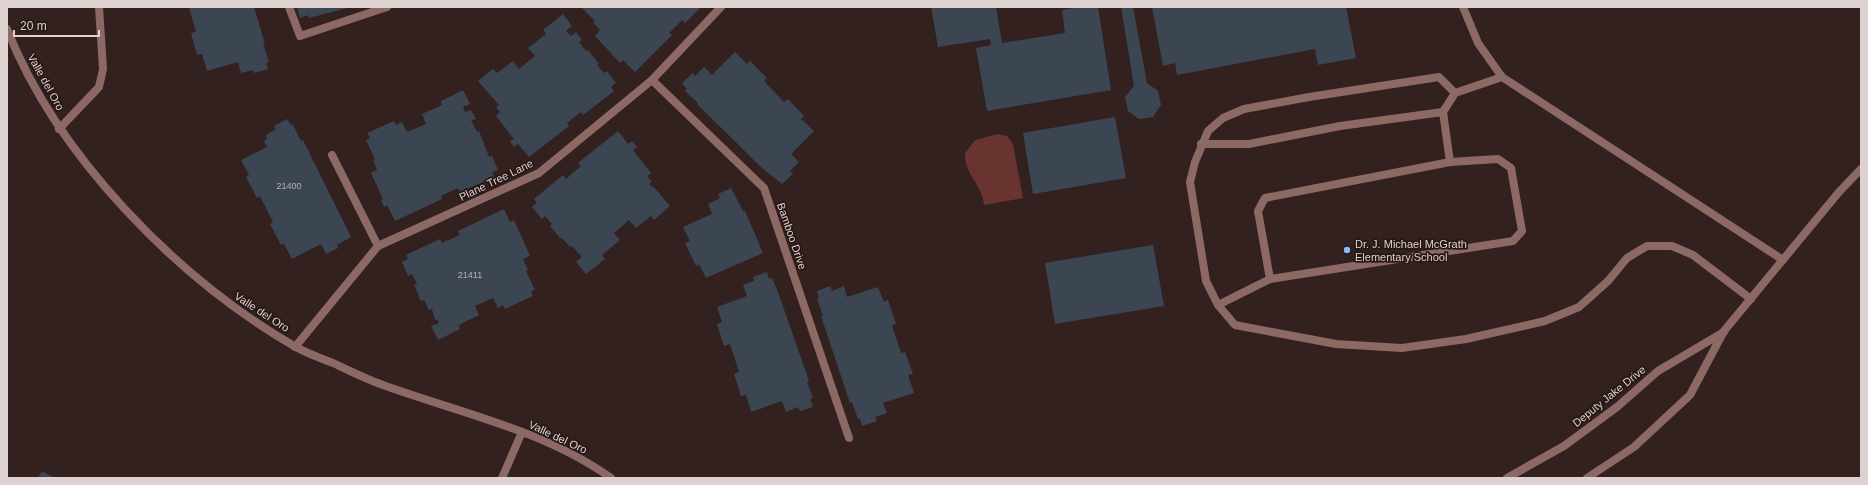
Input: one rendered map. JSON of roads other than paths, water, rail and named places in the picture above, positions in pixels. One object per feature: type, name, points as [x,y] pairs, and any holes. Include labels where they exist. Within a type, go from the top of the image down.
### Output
[{"type":"street","points":[[59,129],[99,87],[103,69],[99,7]]},
{"type":"street","points":[[289,7],[300,36],[387,7]]},
{"type":"street","name":"Plane Tree Lane","points":[[295,347],[378,246],[539,173],[652,80],[721,7]]},
{"type":"street","points":[[1463,7],[1478,43],[1502,77],[1783,260]]},
{"type":"street","name":"Valle del Oro","points":[[7,29],[14,48],[59,129],[116,199],[157,243],[228,303],[295,347],[382,385],[522,432],[592,464],[611,478]]},
{"type":"street","points":[[1455,94],[1440,77],[1309,97],[1244,109],[1222,118],[1208,131],[1201,144],[1190,182],[1206,281],[1218,305],[1235,325],[1336,344],[1402,348],[1466,339],[1545,322],[1579,307],[1608,281],[1627,258],[1647,246],[1672,246],[1693,255],[1751,299]]},
{"type":"street","points":[[1450,162],[1443,112],[1455,94],[1502,77]]},
{"type":"street","name":"Bamboo Drive","points":[[652,80],[764,188],[849,438]]},
{"type":"street","points":[[1201,144],[1249,144],[1340,126],[1443,112]]},
{"type":"street","points":[[332,155],[378,246]]},
{"type":"street","points":[[1218,305],[1270,280],[1513,240],[1522,232],[1511,168],[1498,159],[1450,162],[1265,198],[1258,210],[1270,280]]},
{"type":"street","name":"Deputy Jake Drive","points":[[1587,478],[1634,447],[1690,395],[1724,331],[1861,169]]},
{"type":"street","name":"Deputy Jake Drive","points":[[1507,478],[1564,446],[1617,407],[1658,371],[1724,331]]},
{"type":"street","points":[[502,478],[522,432]]},
{"type":"place","name":"Dr. J. Michael McGrath Elementary School","points":[[1347,250]]}]
